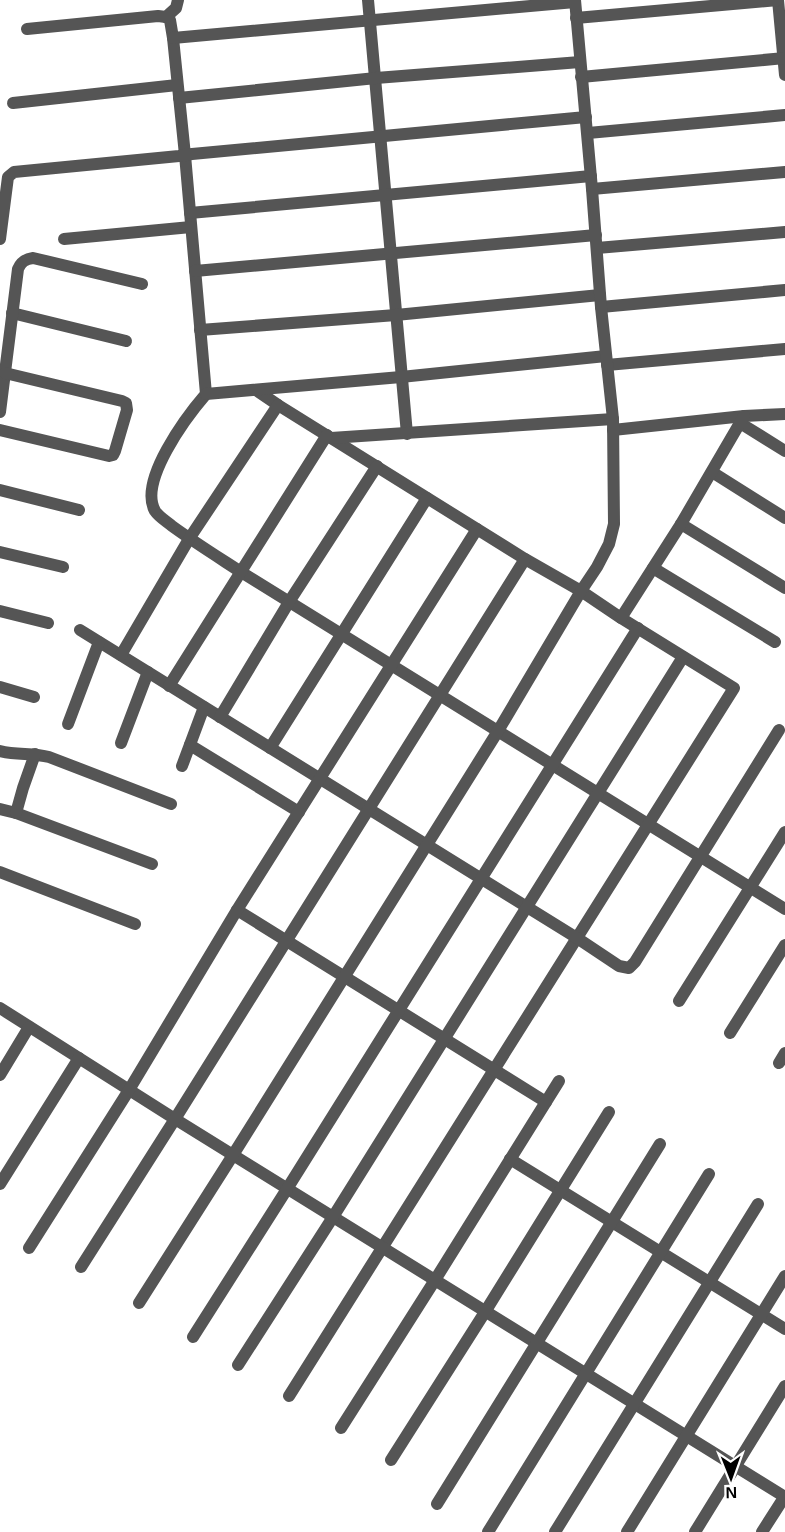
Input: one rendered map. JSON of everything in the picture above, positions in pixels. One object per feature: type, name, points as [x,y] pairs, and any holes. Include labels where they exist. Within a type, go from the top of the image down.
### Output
[{"type":"street","points":[[166,17],[176,8],[178,0]]},
{"type":"street","points":[[368,0],[407,434]]},
{"type":"street","points":[[576,18],[778,0],[785,75]]},
{"type":"street","points":[[139,1303],[498,731],[597,567],[609,544],[614,524],[613,424],[600,301],[588,133],[575,1],[172,38]]},
{"type":"street","points":[[27,29],[158,16],[170,20],[185,155],[206,394],[182,424],[155,472],[151,499],[159,516],[189,539],[241,572],[785,909]]},
{"type":"street","points":[[581,77],[784,59]]},
{"type":"street","points":[[13,103],[580,62]]},
{"type":"street","points":[[588,133],[785,115]]},
{"type":"street","points":[[0,238],[8,177],[14,172],[586,117]]},
{"type":"street","points":[[592,189],[785,172]]},
{"type":"street","points":[[190,213],[591,176]]},
{"type":"street","points":[[64,239],[191,227]]},
{"type":"street","points":[[597,248],[785,232]]},
{"type":"street","points":[[195,271],[596,234]]},
{"type":"street","points":[[0,412],[18,269],[26,259],[33,258],[142,284]]},
{"type":"street","points":[[200,330],[785,290]]},
{"type":"street","points":[[12,313],[126,341]]},
{"type":"street","points":[[206,394],[606,360],[785,349]]},
{"type":"street","points":[[0,430],[109,456],[116,451],[127,410],[126,403],[122,401],[5,373]]},
{"type":"street","points":[[256,390],[734,688],[289,1396]]},
{"type":"street","points":[[121,656],[189,539],[278,405]]},
{"type":"street","points":[[329,437],[742,420],[785,414]]},
{"type":"street","points":[[742,420],[785,451]]},
{"type":"street","points":[[621,618],[681,524],[742,420]]},
{"type":"street","points":[[170,686],[329,437]]},
{"type":"street","points":[[220,717],[289,602],[377,466]]},
{"type":"street","points":[[712,472],[785,518]]},
{"type":"street","points":[[0,490],[79,510]]},
{"type":"street","points":[[270,748],[427,498]]},
{"type":"street","points":[[681,524],[785,588]]},
{"type":"street","points":[[29,1248],[129,1090],[237,910],[477,529]]},
{"type":"street","points":[[0,552],[63,567]]},
{"type":"street","points":[[81,1267],[525,559]]},
{"type":"street","points":[[653,568],[775,642]]},
{"type":"street","points":[[0,611],[48,623]]},
{"type":"street","points":[[193,1337],[638,628]]},
{"type":"street","points":[[80,630],[619,966],[629,968],[635,962],[779,730]]},
{"type":"street","points":[[68,724],[99,642]]},
{"type":"street","points":[[238,1365],[683,657]]},
{"type":"street","points":[[121,744],[148,672]]},
{"type":"street","points":[[0,687],[34,697]]},
{"type":"street","points":[[182,766],[204,707]]},
{"type":"street","points":[[190,744],[299,812]]},
{"type":"street","points":[[0,751],[49,757],[171,804]]},
{"type":"street","points":[[16,813],[35,754]]},
{"type":"street","points":[[0,809],[152,864]]},
{"type":"street","points":[[679,1001],[785,832]]},
{"type":"street","points":[[0,872],[135,924]]},
{"type":"street","points":[[237,910],[546,1101]]},
{"type":"street","points":[[730,1033],[785,945]]},
{"type":"street","points":[[0,1008],[287,1189],[785,1496],[762,1532]]},
{"type":"street","points":[[0,1075],[29,1027]]},
{"type":"street","points":[[0,1184],[79,1058]]},
{"type":"street","points":[[341,1428],[559,1081]]},
{"type":"street","points":[[391,1460],[609,1112]]},
{"type":"street","points":[[437,1504],[660,1144]]},
{"type":"street","points":[[510,1159],[785,1329]]},
{"type":"street","points":[[488,1532],[709,1174]]},
{"type":"street","points":[[555,1532],[758,1204]]},
{"type":"street","points":[[627,1532],[785,1276]]},
{"type":"street","points":[[695,1532],[785,1386]]}]
